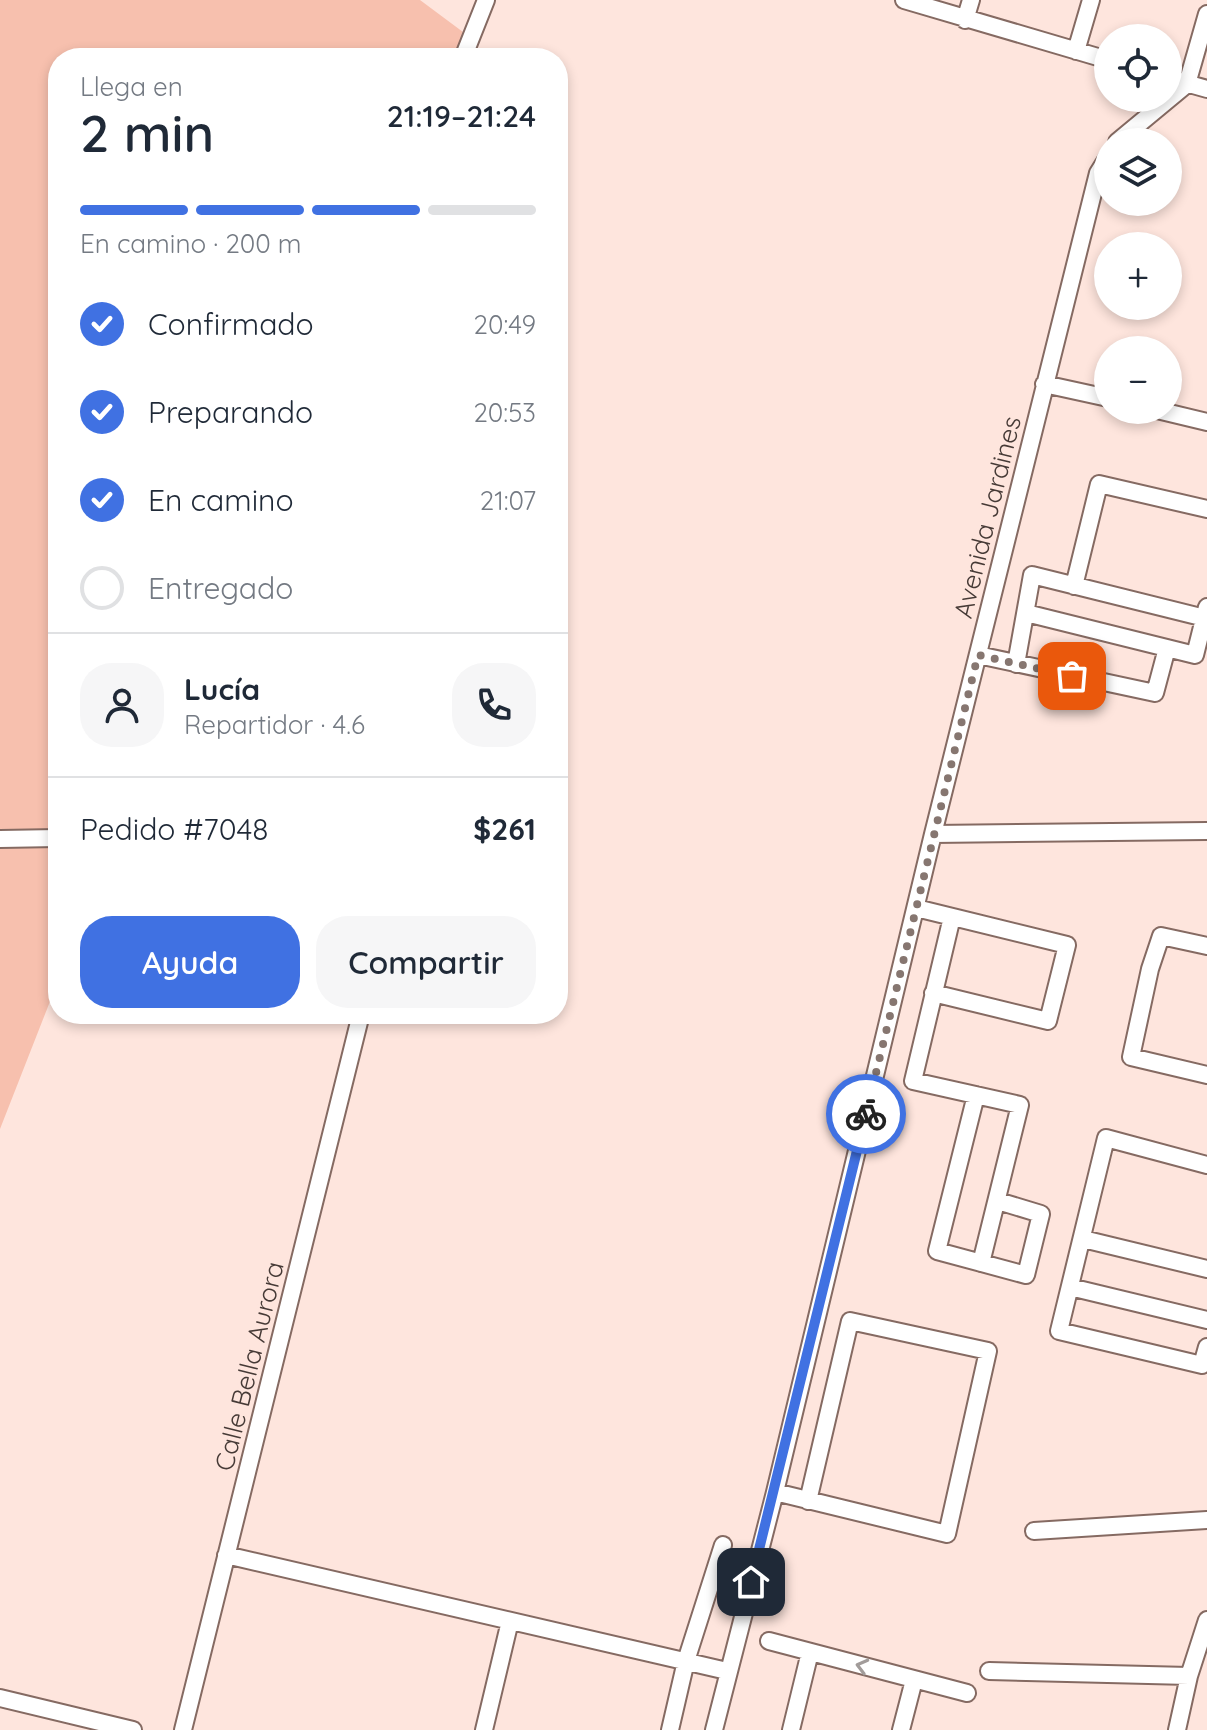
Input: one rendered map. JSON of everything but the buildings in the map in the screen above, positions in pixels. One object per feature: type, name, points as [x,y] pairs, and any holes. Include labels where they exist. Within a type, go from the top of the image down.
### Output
[{"type":"street","points":[[467,48],[486,0]]},
{"type":"street","points":[[904,0],[1094,56]]},
{"type":"street","points":[[965,20],[971,0]]},
{"type":"street","points":[[1076,51],[1091,0]]},
{"type":"street","points":[[1134,128],[1187,84],[1207,14]]},
{"type":"street","points":[[1182,82],[1207,89]]},
{"type":"street","name":"Avenida Jardines","points":[[714,1730],[1094,189]]},
{"type":"street","points":[[1044,384],[1094,395]]},
{"type":"street","points":[[1182,416],[1207,422]]},
{"type":"street","points":[[1074,586],[1099,484],[1207,509]]},
{"type":"street","points":[[1016,664],[1032,575],[1206,612],[1195,655],[1026,613]]},
{"type":"street","points":[[978,655],[1155,693],[1167,648]]},
{"type":"street","points":[[933,834],[1207,831]]},
{"type":"street","points":[[0,839],[48,838]]},
{"type":"street","points":[[916,908],[1067,945],[1048,1021],[933,993]]},
{"type":"street","points":[[952,917],[913,1081],[1020,1105],[981,1263]]},
{"type":"street","points":[[1207,946],[1161,936],[1150,969],[1131,1057],[1207,1075]]},
{"type":"street","name":"Calle Bella Aurora","points":[[183,1730],[359,1024]]},
{"type":"street","points":[[976,1095],[937,1251],[1026,1275],[1041,1214],[998,1201]]},
{"type":"street","points":[[1207,1165],[1106,1138],[1059,1331],[1202,1365],[1207,1347]]},
{"type":"street","points":[[1083,1239],[1207,1269]]},
{"type":"street","points":[[1070,1287],[1207,1320]]},
{"type":"street","points":[[775,1492],[808,1501],[947,1534],[988,1351],[850,1321],[808,1501]]},
{"type":"street","points":[[1034,1531],[1207,1520]]},
{"type":"street","points":[[670,1730],[686,1661],[723,1545]]},
{"type":"street","points":[[226,1555],[727,1671]]},
{"type":"street","points":[[1177,1730],[1189,1676],[1207,1620]]},
{"type":"street","points":[[484,1730],[510,1621]]},
{"type":"street","points":[[769,1641],[967,1693]]},
{"type":"street","points":[[791,1730],[810,1652]]},
{"type":"street","points":[[989,1671],[1189,1676]]},
{"type":"street","points":[[901,1730],[914,1680]]},
{"type":"street","points":[[0,1698],[133,1730]]},
{"type":"shaded area","points":[[0,0],[420,0],[463,32],[457,48],[48,48],[48,1007],[0,1129]]},
{"type":"way so far","points":[[866,1114],[978,655],[1072,676]]},
{"type":"route","points":[[751,1582],[866,1114]]}]
